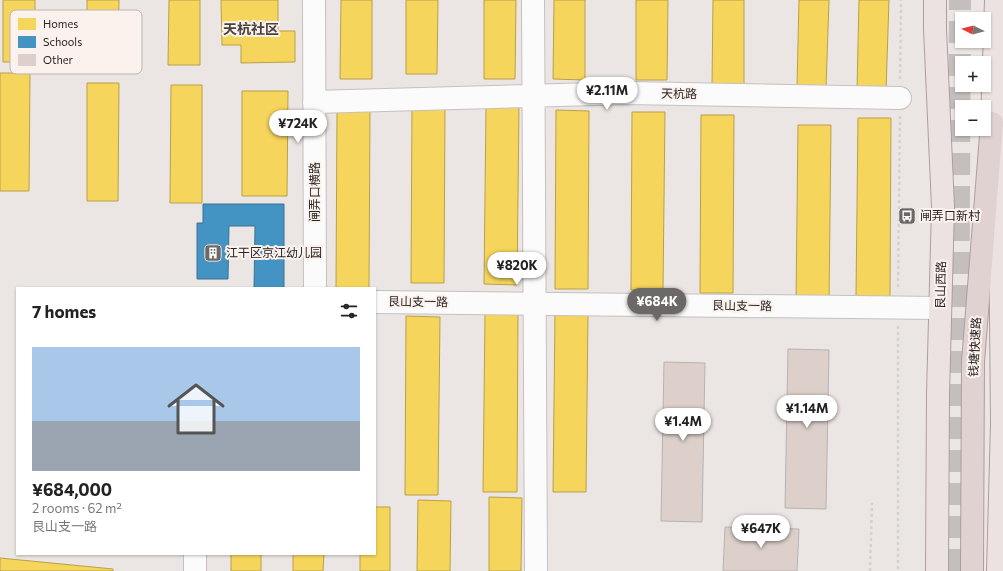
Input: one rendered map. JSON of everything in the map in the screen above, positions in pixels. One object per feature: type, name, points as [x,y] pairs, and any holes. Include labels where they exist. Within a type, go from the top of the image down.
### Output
[{"type":"highway","name":"钱塘快速路","points":[[972,571],[973,362],[992,123]]},
{"type":"main road","name":"艮山西路","points":[[935,0],[943,207],[938,394],[937,571]]},
{"type":"main road","points":[[996,8],[992,123],[1000,214],[1002,428],[998,571]]},
{"type":"street","name":"闸弄口横路","points":[[314,0],[315,287]]},
{"type":"street","points":[[533,0],[536,571]]},
{"type":"street","points":[[924,0],[935,28]]},
{"type":"street","points":[[996,8],[1003,56]]},
{"type":"street","name":"天杭路","points":[[314,102],[628,93],[900,98]]},
{"type":"street","name":"艮山支一路","points":[[376,302],[940,308]]},
{"type":"street","points":[[195,555],[195,571]]},
{"type":"path","points":[[898,571],[898,308],[901,0]]},
{"type":"path","points":[[870,571],[872,503]]},
{"type":"building: Homes","points":[[3,0],[35,0],[35,10],[10,10],[10,62],[3,62]]},
{"type":"building: Homes","points":[[87,0],[119,0],[119,10],[87,10]]},
{"type":"building: Homes","points":[[169,0],[200,0],[200,65],[168,65]]},
{"type":"building: Homes","points":[[221,0],[278,0],[278,31],[295,31],[295,62],[241,63],[241,45],[222,45]]},
{"type":"building: Homes","points":[[341,0],[372,0],[372,79],[340,79]]},
{"type":"building: Homes","points":[[406,0],[438,0],[437,74],[406,74]]},
{"type":"building: Homes","points":[[484,0],[516,0],[515,79],[484,79]]},
{"type":"building: Homes","points":[[554,0],[585,0],[585,80],[553,79]]},
{"type":"building: Homes","points":[[636,0],[668,0],[667,80],[636,80]]},
{"type":"building: Homes","points":[[713,0],[744,0],[744,86],[712,86]]},
{"type":"building: Homes","points":[[799,0],[829,0],[826,88],[797,87]]},
{"type":"building: Homes","points":[[859,0],[889,0],[886,91],[857,90]]},
{"type":"building: Homes","points":[[0,73],[30,74],[29,191],[0,191]]},
{"type":"building: Homes","points":[[87,83],[119,83],[118,201],[87,201]]},
{"type":"building: Homes","points":[[171,85],[202,85],[202,203],[170,203]]},
{"type":"building: Homes","points":[[242,91],[288,91],[287,196],[242,196]]},
{"type":"building: Homes","points":[[412,105],[445,105],[444,283],[411,283]]},
{"type":"building: Homes","points":[[486,106],[519,106],[517,285],[484,284]]},
{"type":"building: Homes","points":[[337,109],[370,109],[369,287],[336,287]]},
{"type":"building: Homes","points":[[556,110],[589,111],[588,289],[555,289]]},
{"type":"building: Homes","points":[[632,112],[665,112],[663,290],[631,290]]},
{"type":"building: Homes","points":[[701,115],[734,115],[733,293],[700,293]]},
{"type":"building: Homes","points":[[858,118],[891,118],[890,297],[856,296]]},
{"type":"building: Homes","points":[[798,125],[831,125],[829,303],[796,303]]},
{"type":"building: Homes","points":[[485,313],[518,314],[517,492],[483,492]]},
{"type":"building: Homes","points":[[555,313],[588,314],[586,492],[553,492]]},
{"type":"building: Homes","points":[[406,316],[440,317],[438,495],[405,495]]},
{"type":"building: Homes","points":[[489,497],[522,498],[521,571],[489,571]]},
{"type":"building: Homes","points":[[418,500],[451,501],[450,571],[417,571]]},
{"type":"building: Homes","points":[[376,507],[390,507],[390,571],[360,571],[360,555],[376,555]]},
{"type":"building: Homes","points":[[231,555],[261,555],[261,571],[231,571]]},
{"type":"building: Homes","points":[[293,555],[324,555],[323,571],[293,571]]},
{"type":"building: Homes","points":[[0,558],[113,569],[113,571],[0,571]]},
{"type":"building: Schools","name":"江干区京江幼儿园","points":[[203,204],[284,204],[284,287],[254,287],[255,226],[229,226],[228,279],[197,279],[197,223],[203,223]]},
{"type":"building: Other","points":[[788,349],[829,350],[826,509],[785,508]]},
{"type":"building: Other","points":[[664,362],[705,363],[702,522],[661,521]]},
{"type":"building: Other","points":[[725,527],[799,529],[797,571],[723,571]]},
{"type":"tunnel","points":[[957,571],[960,0]]},
{"type":"place","name":"闸弄口新村","points":[[907,216]]},
{"type":"place","name":"江干区京江幼儿园","points":[[213,253]]},
{"type":"district","name":"天杭社区","points":[[251,29]]}]
